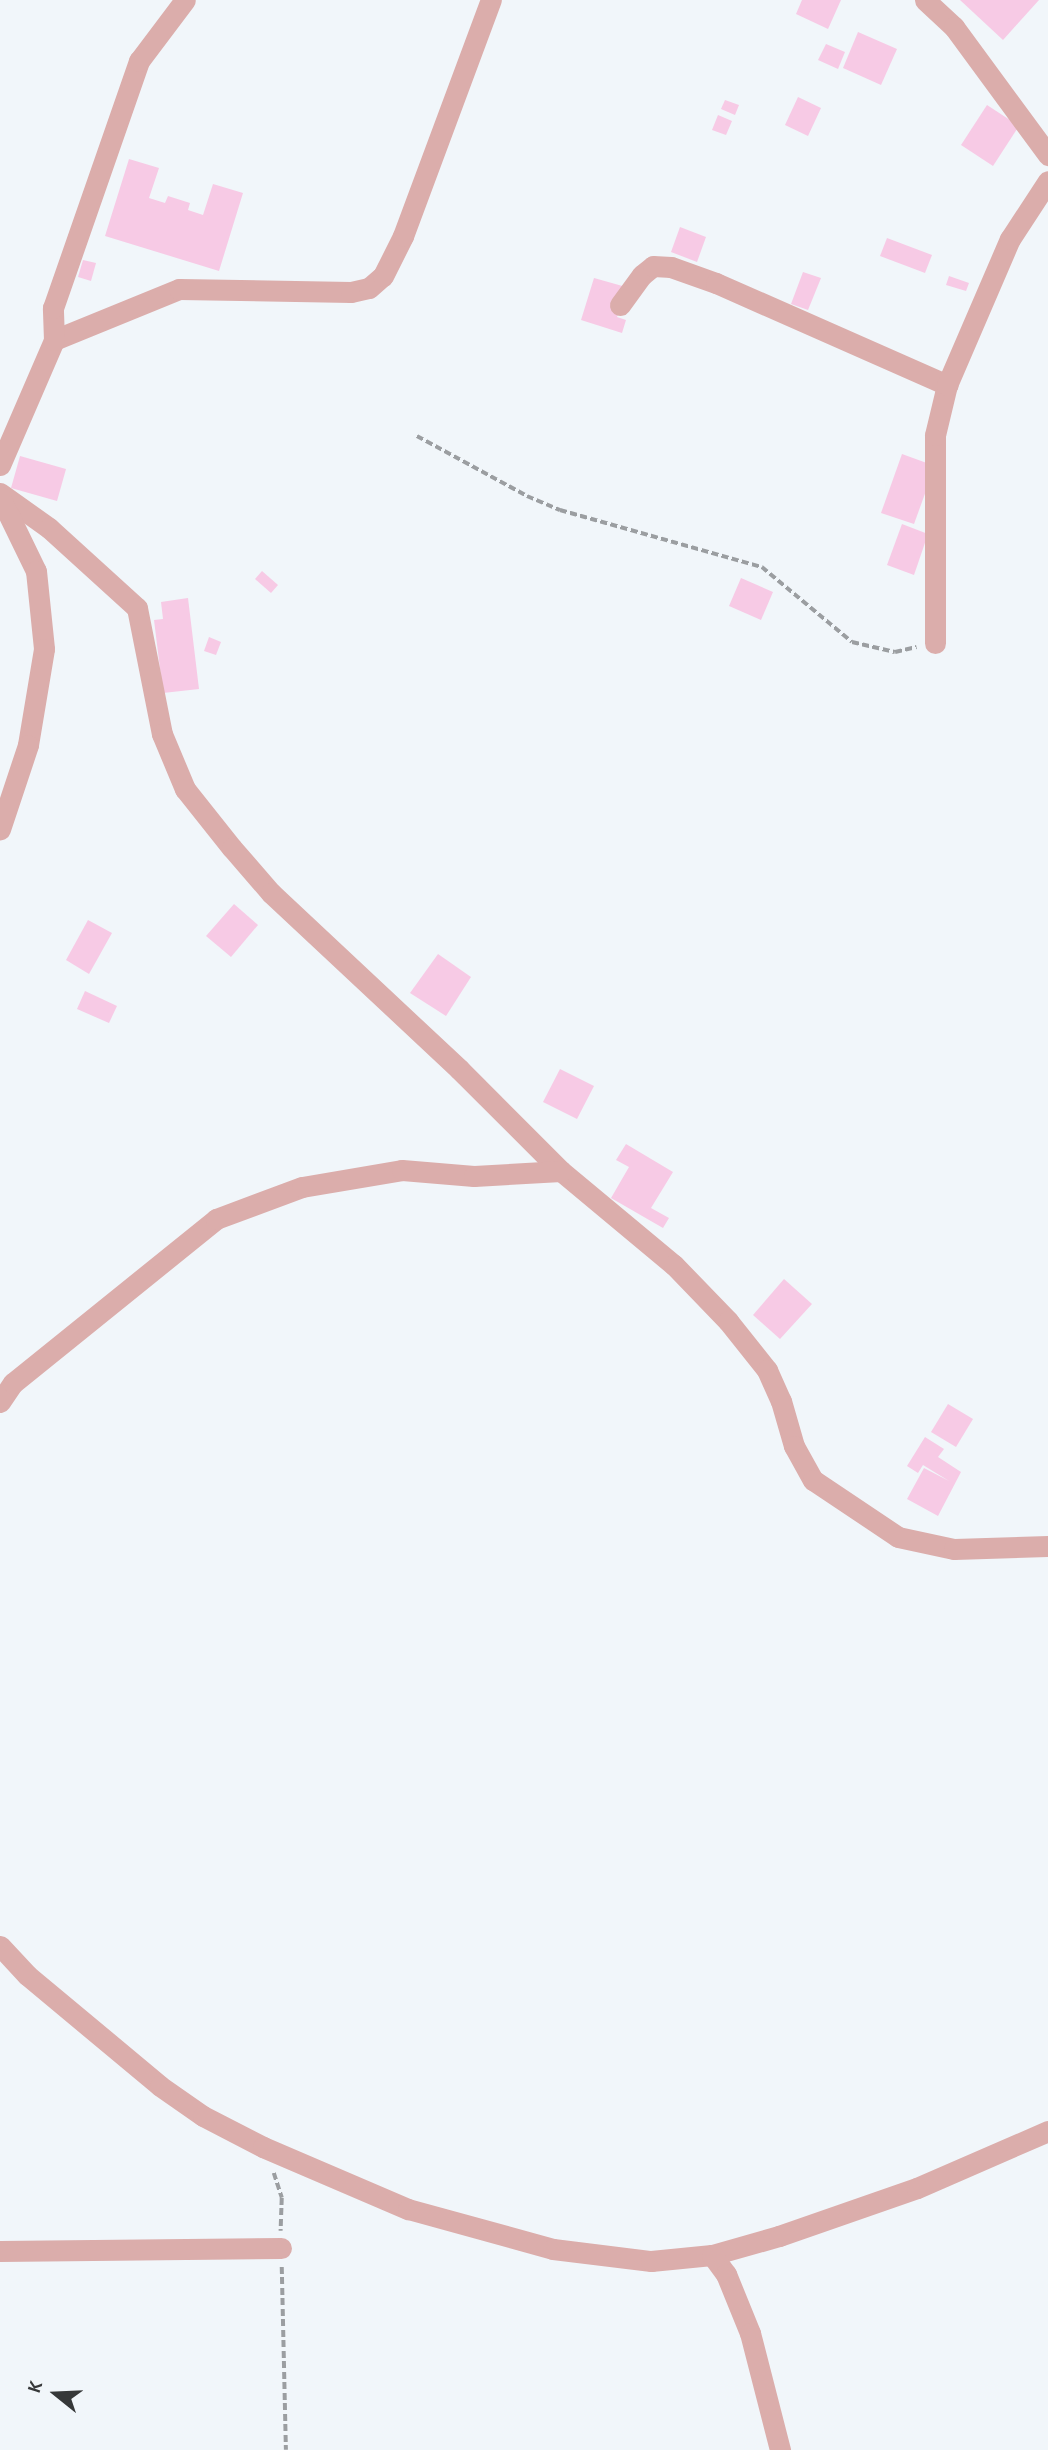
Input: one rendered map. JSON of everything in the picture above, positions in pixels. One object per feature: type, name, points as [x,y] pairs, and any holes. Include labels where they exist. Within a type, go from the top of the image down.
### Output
[{"type":"street","points":[[0,465],[54,340],[53,308],[139,61],[185,0]]},
{"type":"street","points":[[54,340],[179,289],[351,292],[369,288],[383,276],[403,236],[491,0]]},
{"type":"street","points":[[925,0],[954,27],[1048,155]]},
{"type":"street","points":[[935,643],[934,435],[947,385],[1010,239],[1048,181]]},
{"type":"street","points":[[620,305],[642,275],[653,266],[671,267],[716,283],[947,385]]},
{"type":"street","points":[[0,495],[36,571],[44,649],[28,746],[0,829]]},
{"type":"street","points":[[0,495],[49,528],[137,608],[162,734],[185,789],[232,848],[327,947],[459,1069],[561,1171],[674,1265],[736,1331],[767,1370],[781,1401],[794,1446],[813,1480],[898,1537],[954,1549],[1048,1546]]},
{"type":"street","points":[[0,1402],[13,1383],[216,1219],[302,1187],[402,1170],[474,1176],[561,1171]]},
{"type":"street","points":[[0,1946],[27,1975],[160,2086],[203,2116],[264,2147],[408,2209],[552,2249],[651,2261],[712,2255],[779,2236],[917,2188],[1048,2131]]},
{"type":"street","points":[[0,2250],[281,2248]]},
{"type":"street","points":[[712,2255],[726,2274],[750,2333],[780,2450]]},
{"type":"path","points":[[417,436],[527,496],[560,510],[762,567],[852,642],[895,652],[935,643]]},
{"type":"path","points":[[264,2147],[282,2198],[286,2450]]},
{"type":"building","points":[[802,0],[841,0],[828,29],[796,14]]},
{"type":"building","points":[[960,0],[1039,0],[1003,40]]},
{"type":"building","points":[[858,32],[897,49],[881,85],[843,68]]},
{"type":"building","points":[[826,44],[845,52],[838,69],[818,60]]},
{"type":"building","points":[[798,97],[821,108],[808,136],[785,125]]},
{"type":"building","points":[[725,100],[739,105],[735,115],[721,109]]},
{"type":"building","points":[[987,105],[1019,126],[993,166],[961,145]]},
{"type":"building","points":[[718,115],[732,121],[726,135],[712,130]]},
{"type":"building","points":[[129,159],[159,168],[149,198],[165,203],[168,196],[190,203],[188,210],[203,215],[213,184],[243,193],[219,271],[105,236]]},
{"type":"building","points":[[680,227],[706,237],[697,262],[671,252]]},
{"type":"building","points":[[887,238],[932,255],[925,273],[880,256]]},
{"type":"building","points":[[83,260],[96,263],[91,281],[78,277]]},
{"type":"building","points":[[803,272],[821,278],[808,310],[791,304]]},
{"type":"building","points":[[949,276],[969,283],[966,291],[946,285]]},
{"type":"building","points":[[594,278],[626,287],[617,317],[626,320],[622,333],[581,320]]},
{"type":"building","points":[[902,454],[935,466],[914,524],[881,513]]},
{"type":"building","points":[[20,456],[66,469],[57,501],[11,488]]},
{"type":"building","points":[[902,524],[928,534],[914,575],[887,565]]},
{"type":"building","points":[[262,571],[278,585],[271,593],[255,579]]},
{"type":"building","points":[[741,578],[773,592],[761,620],[729,606]]},
{"type":"building","points":[[188,598],[199,689],[163,693],[154,620],[163,619],[161,602]]},
{"type":"building","points":[[209,637],[221,642],[216,655],[204,651]]},
{"type":"building","points":[[234,904],[258,925],[231,957],[206,936]]},
{"type":"building","points":[[88,920],[112,933],[89,974],[66,960]]},
{"type":"building","points":[[438,954],[471,977],[446,1016],[410,993]]},
{"type":"building","points":[[85,991],[117,1006],[109,1023],[77,1009]]},
{"type":"building","points":[[560,1069],[594,1086],[577,1119],[543,1102]]},
{"type":"building","points":[[626,1144],[673,1172],[651,1208],[669,1218],[663,1228],[611,1198],[629,1167],[616,1160]]},
{"type":"building","points":[[784,1279],[812,1304],[780,1339],[753,1315]]},
{"type":"building","points":[[948,1404],[973,1419],[956,1447],[931,1432]]},
{"type":"building","points":[[925,1437],[944,1449],[938,1457],[961,1472],[938,1516],[907,1499],[924,1468],[949,1481],[923,1465],[918,1473],[907,1466]]}]
